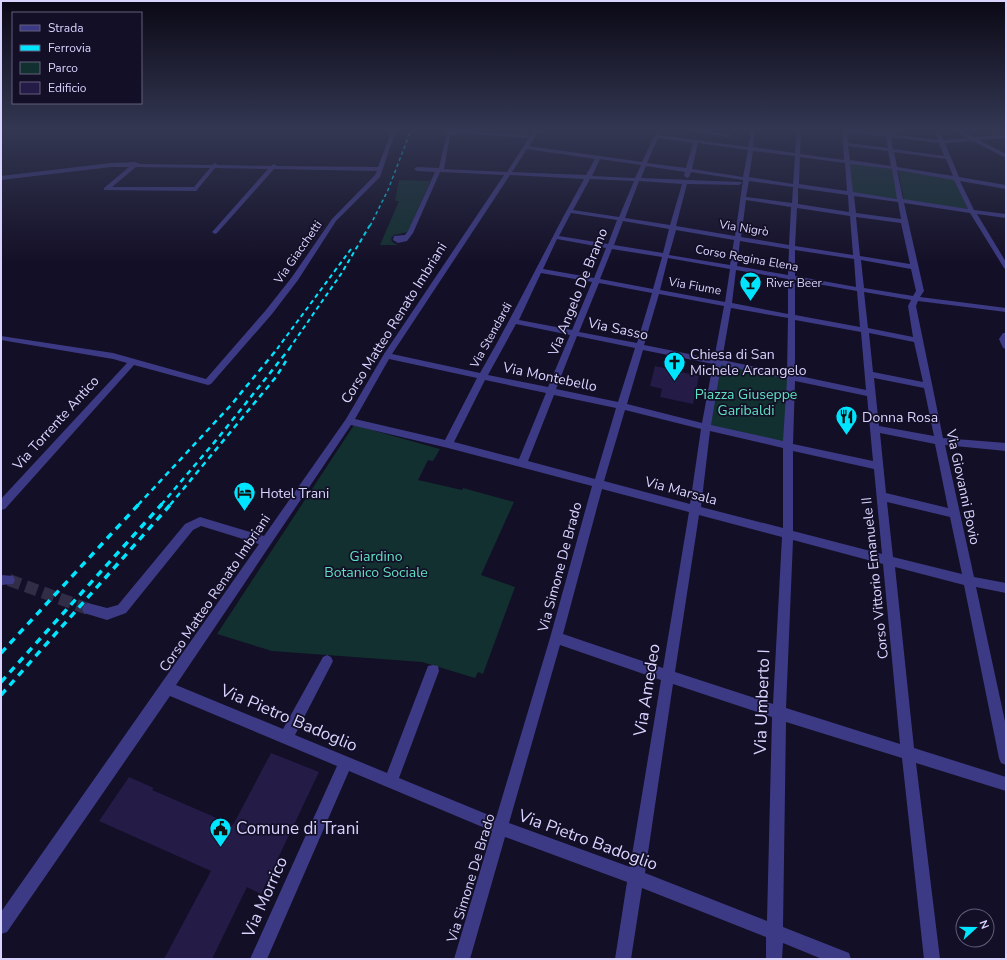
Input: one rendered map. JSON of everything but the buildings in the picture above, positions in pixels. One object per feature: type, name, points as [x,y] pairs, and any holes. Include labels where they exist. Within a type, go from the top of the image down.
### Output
[{"type":"street","points":[[1,178],[25,175]]},
{"type":"street","points":[[123,175],[106,189],[196,189],[207,175]]},
{"type":"street","points":[[215,232],[266,175]]},
{"type":"street","name":"Via Giacchetti","points":[[208,382],[269,312],[295,278],[334,220],[379,175]]},
{"type":"street","points":[[406,237],[411,232],[437,175]]},
{"type":"street","name":"Corso Matteo Renato Imbriani","points":[[1,926],[167,688],[349,421],[387,356],[507,175]]},
{"type":"street","points":[[530,175],[685,182],[746,181],[796,185],[1006,216]]},
{"type":"street","name":"Via Angelo De Bramo","points":[[522,463],[639,175]]},
{"type":"street","name":"Via Simone De Brado","points":[[462,959],[502,828],[598,484],[656,292],[687,175]]},
{"type":"street","points":[[714,175],[746,181]]},
{"type":"street","points":[[747,175],[734,268],[706,427],[878,466]]},
{"type":"street","points":[[788,446],[793,316],[792,247],[797,175]]},
{"type":"street","name":"Corso Vittorio Emanuele II","points":[[848,175],[908,753],[932,959]]},
{"type":"street","name":"Via Giovanni Bovio","points":[[896,175],[900,201],[920,291],[912,306],[918,340],[1006,758]]},
{"type":"street","points":[[942,175],[1006,187]]},
{"type":"street","name":"Via Stendardi","points":[[448,444],[482,377],[514,321],[555,237],[589,177]]},
{"type":"street","points":[[957,177],[985,236],[1006,267]]},
{"type":"street","points":[[744,198],[905,222]]},
{"type":"street","name":"Via Nigrò","points":[[570,211],[914,267]]},
{"type":"street","name":"Corso Regina Elena","points":[[555,237],[916,299],[1003,310]]},
{"type":"street","name":"Via Fiume","points":[[539,270],[918,340]]},
{"type":"street","points":[[1003,310],[1006,321]]},
{"type":"street","name":"Via Sasso","points":[[514,321],[717,362]]},
{"type":"street","points":[[1006,335],[1003,339],[1006,346]]},
{"type":"street","name":"Via Torrente Antico","points":[[1,338],[113,356],[208,382]]},
{"type":"street","name":"Via Montebello","points":[[387,356],[622,406],[706,427]]},
{"type":"street","name":"Via Torrente Antico","points":[[1,506],[134,361]]},
{"type":"street","points":[[717,362],[870,394]]},
{"type":"street","points":[[868,374],[927,386]]},
{"type":"street","name":"Via Marsala","points":[[349,421],[522,463],[889,561],[969,581],[1006,588]]},
{"type":"street","name":"Via Amedeo","points":[[623,959],[695,509],[706,427]]},
{"type":"street","points":[[874,428],[940,441],[1006,447]]},
{"type":"street","name":"Via Umberto I","points":[[774,959],[776,931],[779,713],[788,533],[788,446]]},
{"type":"street","points":[[881,496],[955,514]]},
{"type":"street","points":[[88,609],[107,614],[122,609],[189,527],[194,523],[200,521],[267,542]]},
{"type":"street","points":[[556,638],[779,713],[1006,784]]},
{"type":"street","points":[[286,737],[327,661]]},
{"type":"street","points":[[390,781],[433,670]]},
{"type":"street","name":"Via Pietro Badoglio","points":[[167,688],[502,828],[776,931],[843,959]]},
{"type":"street","name":"Via Morrico","points":[[258,959],[346,762]]},
{"type":"green space","points":[[851,175],[893,175],[898,199],[853,193]]},
{"type":"green space","points":[[899,175],[932,175],[954,178],[968,209],[904,200]]},
{"type":"green space","points":[[399,180],[430,181],[408,232],[394,235],[391,238],[392,242],[398,245],[380,245],[399,201],[395,201]]},
{"type":"green space","name":"Piazza Giuseppe Garibaldi","points":[[719,364],[788,378],[785,443],[710,426]]},
{"type":"green space","name":"Giardino Botanico Sociale","points":[[354,425],[440,449],[433,461],[428,460],[418,480],[462,490],[463,488],[514,502],[481,575],[515,587],[483,674],[478,672],[475,678],[422,662],[272,651],[217,634]]},
{"type":"tunnel","points":[[9,580],[88,609]]},
{"type":"railway","points":[[370,226],[394,175]]},
{"type":"railway","points":[[289,349],[341,274],[370,225]]},
{"type":"railway","points":[[277,349],[351,249]]},
{"type":"railway","points":[[138,505],[231,405],[278,348]]},
{"type":"railway","points":[[161,505],[218,438],[290,348]]},
{"type":"railway","points":[[170,505],[276,377],[286,361]]},
{"type":"railway","points":[[1,653],[139,504]]},
{"type":"railway","points":[[1,682],[162,504]]},
{"type":"railway","points":[[1,695],[171,504]]},
{"type":"place","name":"River Beer","points":[[750,302]]},
{"type":"place","name":"Chiesa di San Michele Arcangelo","points":[[674,382]]},
{"type":"place","name":"Donna Rosa","points":[[847,436]]},
{"type":"place","name":"Hotel Trani","points":[[244,512]]},
{"type":"place","name":"Comune di Trani","points":[[221,848]]}]
